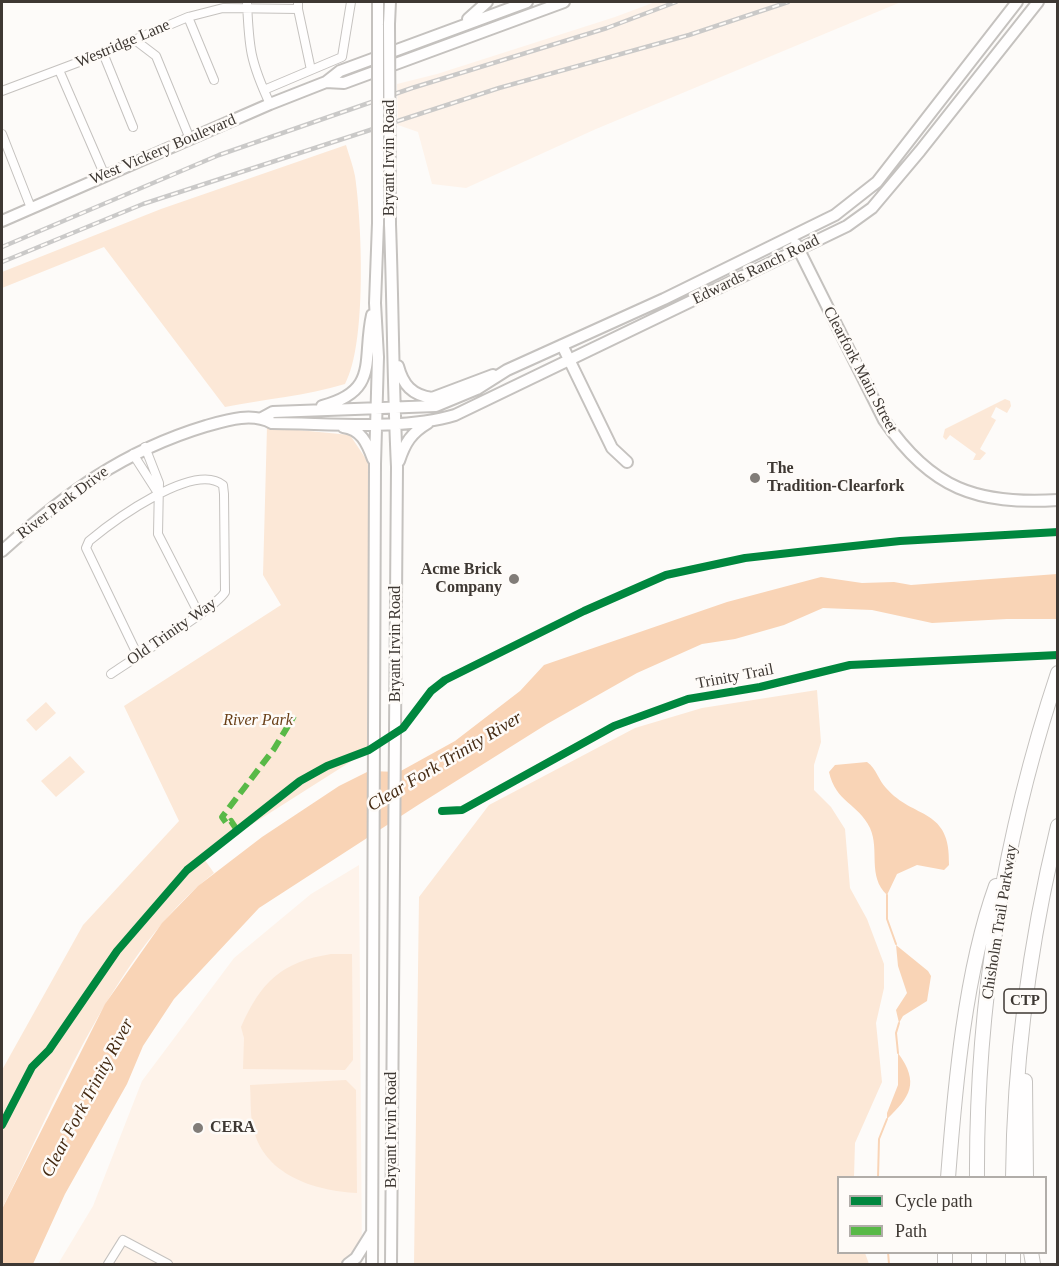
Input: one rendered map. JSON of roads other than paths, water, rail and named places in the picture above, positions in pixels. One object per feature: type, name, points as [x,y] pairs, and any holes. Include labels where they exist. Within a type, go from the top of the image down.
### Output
[{"type":"highway","name":"Chisholm Trail Parkway","points":[[977,1176],[980,1079],[988,993],[1014,836],[1033,756],[1058,673]]},
{"type":"highway","name":"CTP","points":[[1013,1176],[1014,1116],[1024,1010],[1038,913],[1058,826]]},
{"type":"highway","points":[[948,1176],[957,1081],[970,999],[994,893],[1014,836]]},
{"type":"highway","points":[[1024,1010],[1026,1176]]},
{"type":"main road","points":[[378,2],[384,25]]},
{"type":"main road","points":[[384,25],[390,2]]},
{"type":"main road","points":[[431,36],[463,22],[487,2]]},
{"type":"main road","name":"West Vickery Boulevard","points":[[326,82],[344,83],[518,17],[564,2]]},
{"type":"main road","name":"Edwards Ranch Road","points":[[377,409],[436,406],[477,389],[507,370],[672,295],[835,215],[877,182],[1017,2]]},
{"type":"main road","name":"Edwards Ranch Road","points":[[377,423],[431,421],[455,415],[640,328],[847,226],[872,208],[910,164],[1038,2]]},
{"type":"main road","points":[[516,3],[518,17]]},
{"type":"main road","name":"West Vickery Boulevard","points":[[2,221],[270,104],[326,82],[340,71],[516,3]]},
{"type":"main road","name":"Bryant Irvin Road","points":[[372,1264],[377,423],[375,303],[384,25]]},
{"type":"main road","name":"Bryant Irvin Road","points":[[384,25],[394,355],[393,423],[397,467],[391,1264]]},
{"type":"main road","points":[[897,155],[910,164]]},
{"type":"main road","name":"Clearfork Main Street","points":[[792,236],[884,420],[900,443],[922,464],[948,483],[989,499],[1015,502],[1058,500]]},
{"type":"main road","points":[[640,328],[660,312],[672,295]]},
{"type":"main road","points":[[304,410],[342,399],[362,383],[368,364],[369,336],[375,303]]},
{"type":"main road","points":[[562,345],[612,448],[627,462]]},
{"type":"main road","points":[[394,355],[406,386],[423,397],[441,396],[475,380],[507,370]]},
{"type":"main road","name":"River Park Drive","points":[[262,418],[273,412],[377,409]]},
{"type":"main road","name":"River Park Drive","points":[[2,551],[75,490],[145,447],[216,423],[250,417],[262,418],[272,423],[377,423]]},
{"type":"main road","points":[[397,467],[403,446],[413,432],[431,421]]},
{"type":"main road","points":[[307,422],[350,427],[366,441],[375,464]]},
{"type":"main road","points":[[348,1264],[360,1252],[372,1231]]},
{"type":"street","points":[[264,90],[342,57],[351,2]]},
{"type":"street","points":[[247,5],[246,27],[251,59],[270,104]]},
{"type":"street","name":"Westridge Lane","points":[[2,91],[103,53],[188,17],[223,8],[247,5],[298,5]]},
{"type":"street","points":[[298,5],[311,70]]},
{"type":"street","points":[[188,17],[214,80]]},
{"type":"street","points":[[135,40],[156,56],[190,139]]},
{"type":"street","points":[[103,53],[133,127]]},
{"type":"street","points":[[58,70],[105,176]]},
{"type":"street","points":[[2,134],[31,208]]},
{"type":"street","points":[[145,447],[159,483],[158,534],[199,614]]},
{"type":"street","points":[[133,454],[158,493]]},
{"type":"street","name":"Old Trinity Way","points":[[111,674],[199,614],[222,597],[225,592],[223,485],[216,479],[205,478],[158,493]]},
{"type":"street","points":[[138,656],[86,548],[89,541],[98,533],[158,493]]},
{"type":"street","points":[[108,1264],[123,1240],[168,1264]]},
{"type":"water","name":"Clear Fork Trinity River","points":[[1057,574],[1057,619],[932,623],[872,610],[823,608],[784,625],[735,639],[702,644],[637,673],[547,724],[259,908],[174,999],[143,1046],[127,1084],[65,1194],[33,1264],[2,1264],[2,1209],[105,1004],[162,923],[198,886],[262,837],[339,786],[369,771],[399,772],[455,741],[520,691],[544,665],[727,602],[821,577],[862,583],[894,582],[911,585]]},
{"type":"water","points":[[867,762],[883,785],[897,798],[937,824],[944,833],[948,846],[949,865],[944,870],[917,865],[897,874],[887,895],[877,880],[873,836],[870,828],[860,813],[842,797],[832,782],[829,772],[835,765]]},
{"type":"water","points":[[896,945],[931,976],[927,1001],[903,1016],[899,1023],[896,1010],[907,993],[898,966]]},
{"type":"water","points":[[898,1053],[909,1073],[909,1089],[902,1104],[887,1119],[887,1113],[898,1085]]},
{"type":"waterway","points":[[887,895],[887,919],[896,944]]},
{"type":"waterway","points":[[898,1053],[896,1033],[899,1023]]},
{"type":"waterway","points":[[878,1176],[879,1139],[887,1119]]},
{"type":"waterway","points":[[888,1254],[889,1264]]},
{"type":"railway","points":[[2,247],[219,155],[412,88],[607,28],[676,2]]},
{"type":"railway","points":[[2,262],[143,204],[499,88],[689,35],[788,2]]},
{"type":"place","name":"The Tradition-Clearfork","points":[[755,478]]},
{"type":"place","name":"Acme Brick Company","points":[[514,579]]},
{"type":"place","name":"CERA","points":[[198,1128]]},
{"type":"park label","name":"River Park","points":[[258,721]]}]
